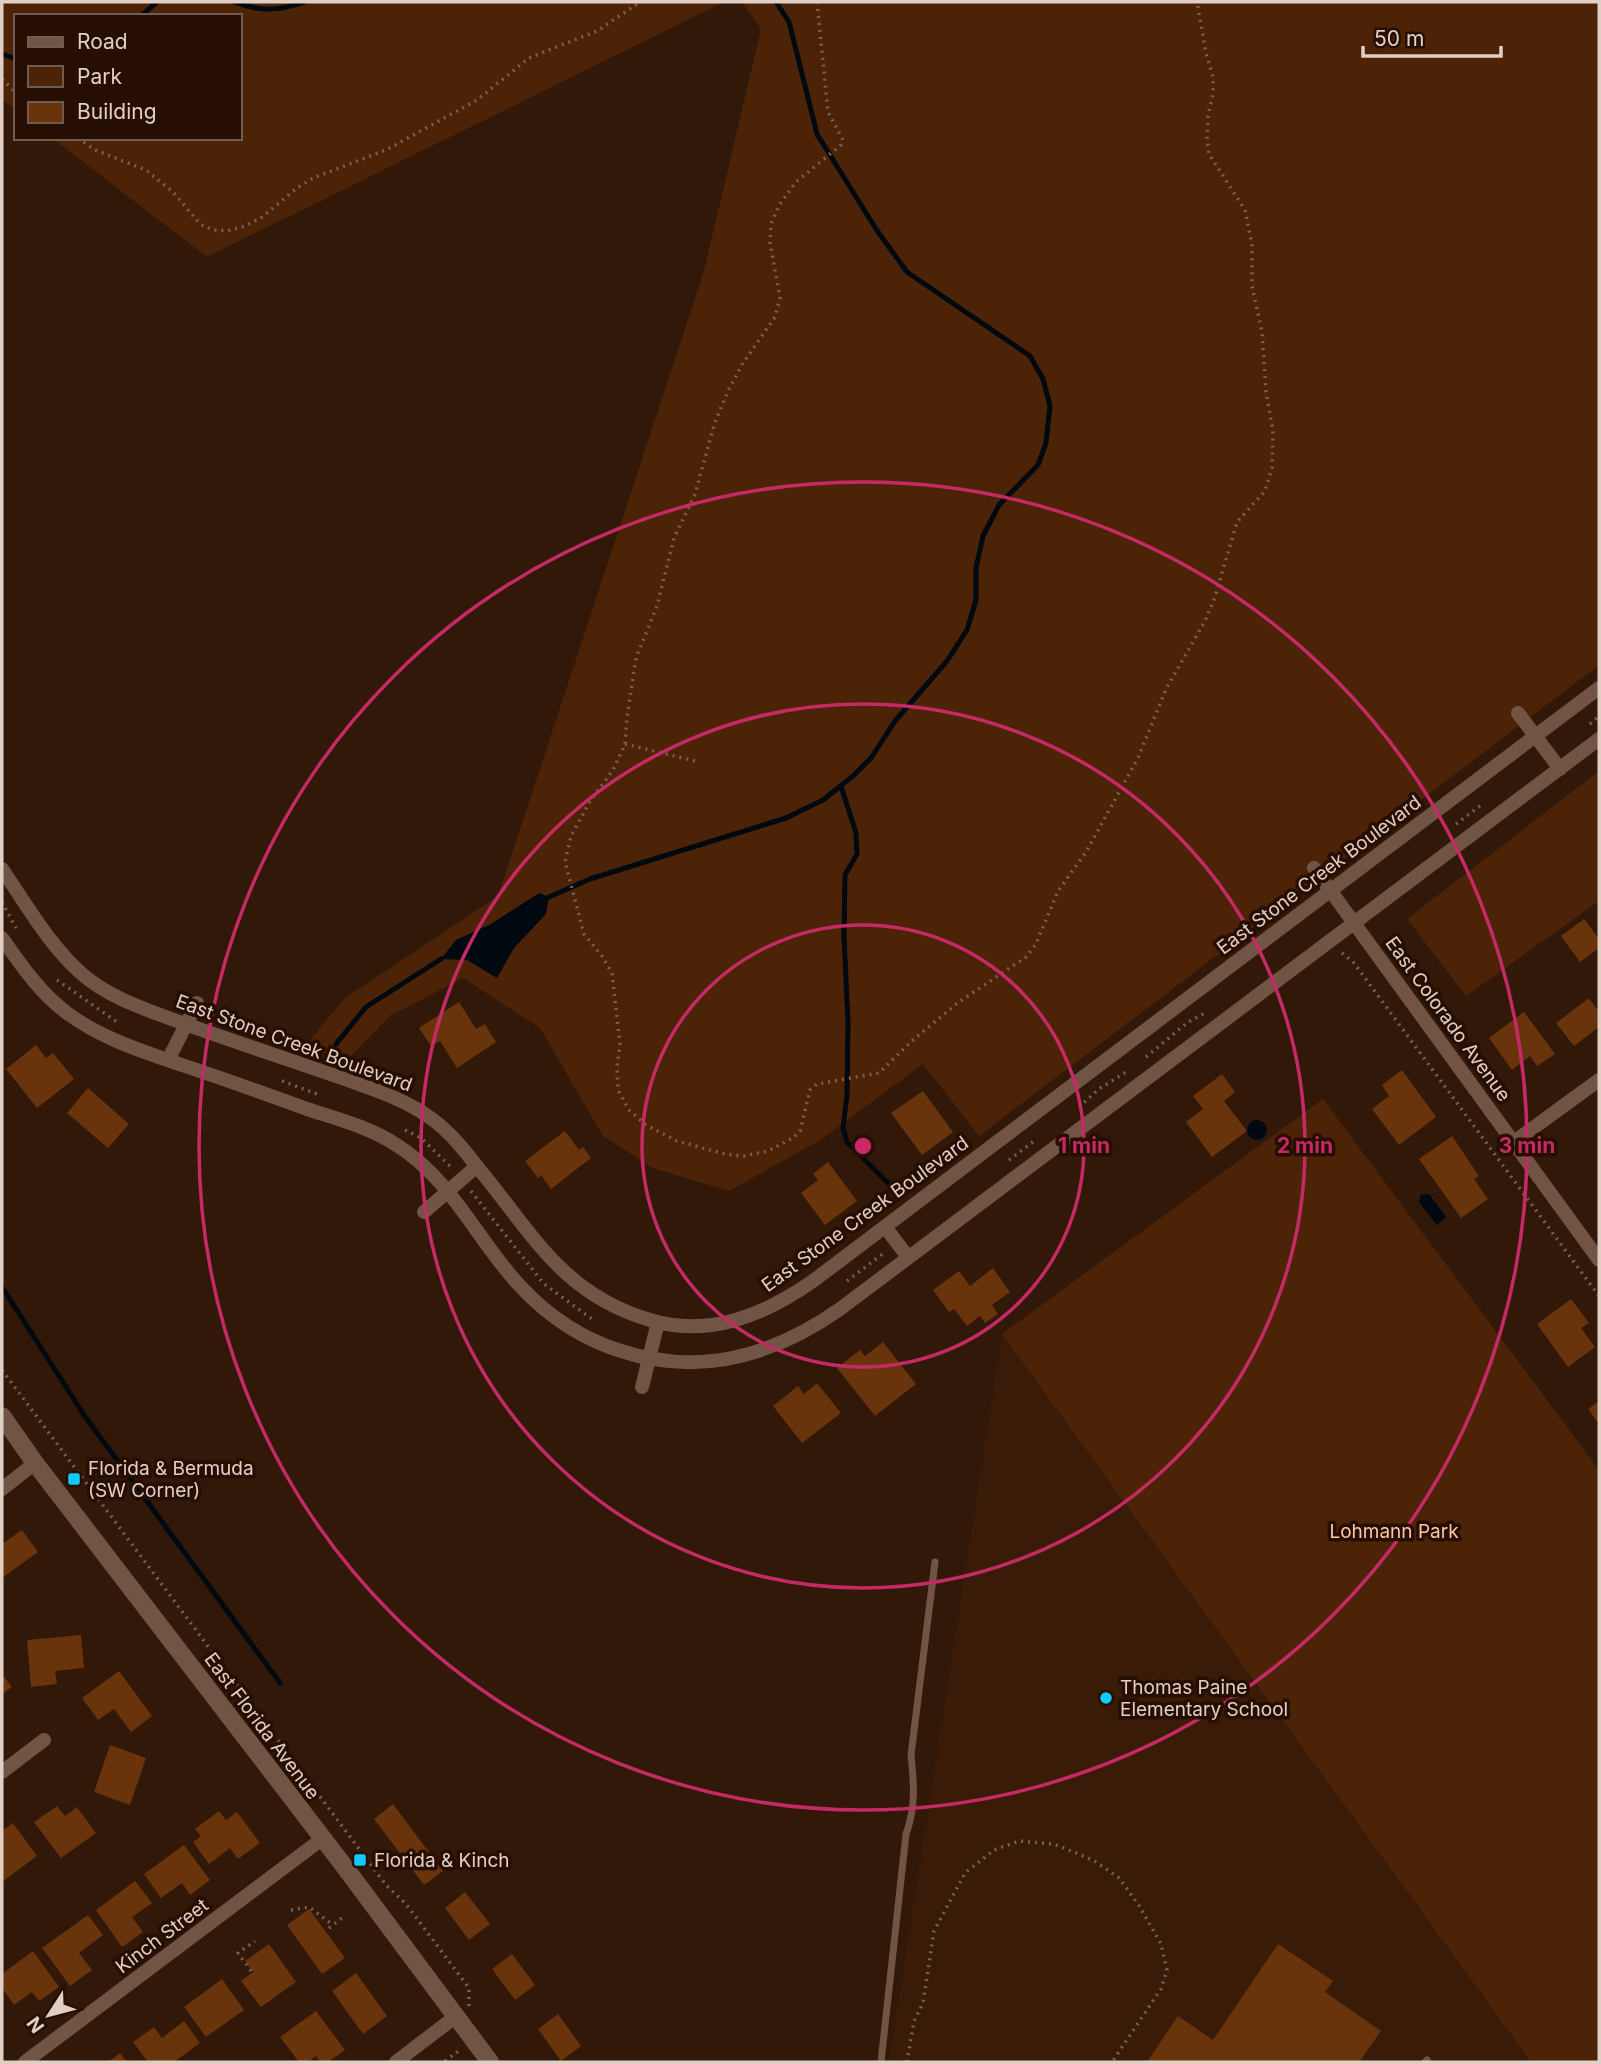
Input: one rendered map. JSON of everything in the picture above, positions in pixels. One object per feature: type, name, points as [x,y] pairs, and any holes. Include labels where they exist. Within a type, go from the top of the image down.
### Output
[{"type":"street","name":"East Stone Creek Boulevard","points":[[2,869],[57,948],[100,988],[130,1004],[408,1104],[432,1119],[457,1141],[548,1257],[591,1293],[617,1307],[658,1322],[678,1325],[714,1324],[742,1319],[768,1310],[813,1282],[1599,688]]},
{"type":"street","points":[[1518,713],[1560,769]]},
{"type":"street","points":[[2,937],[42,991],[89,1027],[129,1047],[376,1133],[417,1158],[449,1191],[518,1284],[561,1322],[599,1343],[649,1358],[708,1362],[746,1356],[810,1329],[1599,739]]},
{"type":"street","name":"East Colorado Avenue","points":[[1314,868],[1599,1260]]},
{"type":"street","points":[[168,1060],[197,1003]]},
{"type":"street","points":[[1514,1142],[1599,1080]]},
{"type":"street","points":[[424,1212],[477,1166]]},
{"type":"street","points":[[885,1227],[908,1257]]},
{"type":"street","points":[[642,1387],[658,1322]]},
{"type":"street","name":"East Florida Avenue","points":[[2,1416],[490,2062]]},
{"type":"street","points":[[2,1489],[35,1463]]},
{"type":"street","points":[[2,1772],[44,1740]]},
{"type":"street","name":"Kinch Street","points":[[25,2062],[322,1839]]},
{"type":"street","points":[[396,2062],[455,2017]]},
{"type":"lane","points":[[881,2062],[906,1834],[913,1816],[911,1755],[935,1562]]},
{"type":"path","points":[[81,140],[95,150],[146,170],[173,192],[200,224],[213,230],[227,231],[262,217],[313,178],[386,150],[477,100],[529,58],[597,31],[640,2]]},
{"type":"path","points":[[817,2],[828,112],[843,140],[841,145],[814,166],[788,193],[771,224],[770,243],[780,298],[775,317],[743,363],[715,422],[695,494],[674,538],[657,606],[636,658],[625,744],[571,836],[565,862],[584,934],[612,973],[620,1044],[618,1090],[629,1110],[646,1125],[677,1141],[725,1154],[744,1156],[768,1151],[793,1138],[800,1131],[810,1090],[817,1084],[879,1073],[959,1002],[1027,957],[1036,944],[1058,891],[1086,852],[1138,758],[1166,689],[1205,621],[1215,597],[1237,522],[1265,491],[1272,468],[1273,431],[1266,392],[1262,332],[1252,286],[1252,244],[1245,210],[1209,154],[1208,116],[1213,77],[1197,2]]},
{"type":"path","points":[[625,744],[699,762]]},
{"type":"path","points":[[1343,955],[1354,963],[1599,1296]]},
{"type":"path","points":[[2,1370],[386,1885],[406,1904],[470,1988]]},
{"type":"path","points":[[907,2062],[914,2021],[923,2003],[934,1931],[965,1873],[994,1850],[1019,1841],[1054,1844],[1093,1860],[1119,1878],[1140,1907],[1161,1944],[1167,1970],[1161,1989],[1112,2062]]},
{"type":"path","points":[[291,1910],[309,1907],[331,1926],[342,1918]]},
{"type":"path","points":[[251,1971],[238,1953],[255,1941]]},
{"type":"shaded area","points":[[539,893],[549,897],[546,914],[514,948],[497,978],[467,960],[441,959],[456,940],[491,924]]},
{"type":"shaded area","points":[[1257,1120],[1264,1123],[1267,1130],[1264,1137],[1257,1140],[1250,1137],[1247,1130],[1250,1123]]},
{"type":"shaded area","points":[[1429,1194],[1446,1217],[1437,1225],[1419,1202],[1421,1195]]},
{"type":"shaded area","name":"Thomas Paine Elementary School","points":[[1002,1334],[1531,2062],[889,2062]]},
{"type":"green space","points":[[2,2],[724,2],[207,257],[55,140],[242,140],[242,14],[14,14],[14,108],[2,99]]},
{"type":"green space","points":[[742,2],[1599,2],[1599,665],[979,1136],[923,1064],[822,1139],[729,1191],[653,1168],[603,1136],[540,1028],[463,978],[390,1016],[347,1060],[304,1047],[345,998],[498,896],[704,271],[761,29]]},
{"type":"green space","points":[[1599,771],[1599,901],[1466,996],[1407,919]]},
{"type":"green space","name":"Lohmann Park","points":[[1323,1099],[1599,1470],[1599,2062],[1531,2062],[1002,1334]]},
{"type":"building","points":[[1584,919],[1599,939],[1599,948],[1580,962],[1561,936]]},
{"type":"building","points":[[1589,998],[1599,1012],[1599,1027],[1574,1046],[1556,1023]]},
{"type":"building","points":[[459,1002],[476,1029],[485,1024],[496,1042],[457,1068],[440,1041],[431,1046],[419,1028]]},
{"type":"building","points":[[1524,1012],[1555,1054],[1537,1066],[1530,1056],[1512,1070],[1489,1038]]},
{"type":"building","points":[[36,1045],[46,1058],[53,1053],[74,1079],[37,1108],[6,1069]]},
{"type":"building","points":[[1402,1070],[1436,1117],[1399,1145],[1372,1109],[1389,1096],[1382,1085]]},
{"type":"building","points":[[1222,1074],[1235,1092],[1224,1101],[1247,1131],[1212,1157],[1186,1122],[1203,1109],[1193,1096]]},
{"type":"building","points":[[88,1088],[129,1124],[108,1148],[67,1113]]},
{"type":"building","points":[[923,1091],[953,1132],[922,1155],[891,1113]]},
{"type":"building","points":[[565,1131],[579,1150],[583,1147],[591,1158],[551,1189],[541,1175],[538,1178],[525,1161]]},
{"type":"building","points":[[1452,1136],[1479,1176],[1474,1179],[1488,1199],[1461,1218],[1419,1159]]},
{"type":"building","points":[[828,1162],[857,1201],[825,1225],[801,1193],[818,1180],[813,1174]]},
{"type":"building","points":[[993,1268],[1010,1292],[992,1305],[998,1314],[985,1323],[980,1316],[967,1326],[954,1309],[949,1312],[933,1290],[959,1271],[970,1286]]},
{"type":"building","points":[[1571,1299],[1589,1323],[1581,1328],[1595,1347],[1568,1367],[1537,1324]]},
{"type":"building","points":[[883,1342],[916,1384],[875,1416],[837,1368],[860,1350],[865,1356]]},
{"type":"building","points":[[817,1383],[841,1413],[802,1443],[773,1406],[798,1386],[804,1394]]},
{"type":"building","points":[[1599,1401],[1599,1424],[1588,1409]]},
{"type":"building","points":[[22,1530],[38,1552],[2,1578],[2,1544]]},
{"type":"building","points":[[81,1635],[84,1668],[55,1671],[57,1684],[31,1687],[27,1640]]},
{"type":"building","points":[[119,1671],[152,1716],[131,1732],[114,1709],[98,1720],[82,1698]]},
{"type":"building","points":[[2,1674],[12,1687],[2,1694]]},
{"type":"building","points":[[110,1745],[146,1758],[130,1805],[94,1792]]},
{"type":"building","points":[[393,1804],[443,1871],[424,1885],[374,1819]]},
{"type":"building","points":[[57,1806],[65,1816],[77,1807],[96,1833],[61,1858],[34,1822]]},
{"type":"building","points":[[219,1811],[226,1820],[237,1812],[260,1843],[238,1859],[230,1848],[209,1864],[193,1842],[201,1836],[195,1829]]},
{"type":"building","points":[[13,1823],[37,1856],[2,1882],[2,1831]]},
{"type":"building","points":[[184,1845],[210,1880],[190,1895],[182,1883],[161,1898],[144,1874]]},
{"type":"building","points":[[135,1881],[152,1903],[132,1917],[143,1932],[122,1947],[96,1910]]},
{"type":"building","points":[[465,1892],[490,1924],[469,1940],[445,1908]]},
{"type":"building","points":[[309,1909],[345,1958],[322,1974],[287,1925]]},
{"type":"building","points":[[88,1915],[103,1935],[79,1953],[92,1970],[70,1986],[42,1948]]},
{"type":"building","points":[[269,1944],[296,1982],[261,2007],[241,1981],[253,1972],[245,1961]]},
{"type":"building","points":[[1278,1944],[1333,1981],[1325,1992],[1381,2031],[1359,2062],[1147,2062],[1178,2016],[1213,2040]]},
{"type":"building","points":[[33,1951],[59,1987],[39,2001],[32,1992],[14,2005],[2,1988],[2,1974]]},
{"type":"building","points":[[512,1954],[535,1985],[515,2000],[492,1969]]},
{"type":"building","points":[[356,1973],[387,2016],[363,2034],[332,1991]]},
{"type":"building","points":[[222,1979],[244,2010],[206,2037],[184,2007]]},
{"type":"building","points":[[316,2011],[345,2050],[328,2062],[320,2062],[316,2056],[308,2062],[299,2062],[280,2037]]},
{"type":"building","points":[[558,2014],[581,2046],[561,2061],[538,2029]]},
{"type":"building","points":[[184,2021],[200,2043],[174,2062],[148,2062],[133,2042],[154,2027],[162,2038]]},
{"type":"building","points":[[120,2053],[127,2062],[108,2062]]},
{"type":"waterway","points":[[143,14],[157,2]]},
{"type":"waterway","points":[[234,2],[270,9],[305,2]]},
{"type":"waterway","points":[[549,897],[590,879],[786,818],[823,800],[853,776],[871,758],[895,721],[947,661],[967,630],[976,600],[976,568],[983,536],[999,505],[1038,465],[1046,443],[1050,406],[1043,379],[1030,356],[907,272],[876,229],[817,134],[789,22],[776,2]]},
{"type":"waterway","points":[[2,54],[14,58]]},
{"type":"waterway","points":[[841,786],[856,833],[857,854],[845,875],[844,936],[848,1023],[847,1095],[843,1128],[847,1142],[899,1194]]},
{"type":"waterway","points":[[336,1044],[366,1007],[441,959]]},
{"type":"waterway","points":[[2,1287],[84,1415],[280,1683]]},
{"type":"place","name":"Florida & Bermuda (SW Corner)","points":[[74,1479]]},
{"type":"place","name":"Thomas Paine Elementary School","points":[[1106,1698]]},
{"type":"place","name":"Florida & Kinch","points":[[360,1860]]}]
